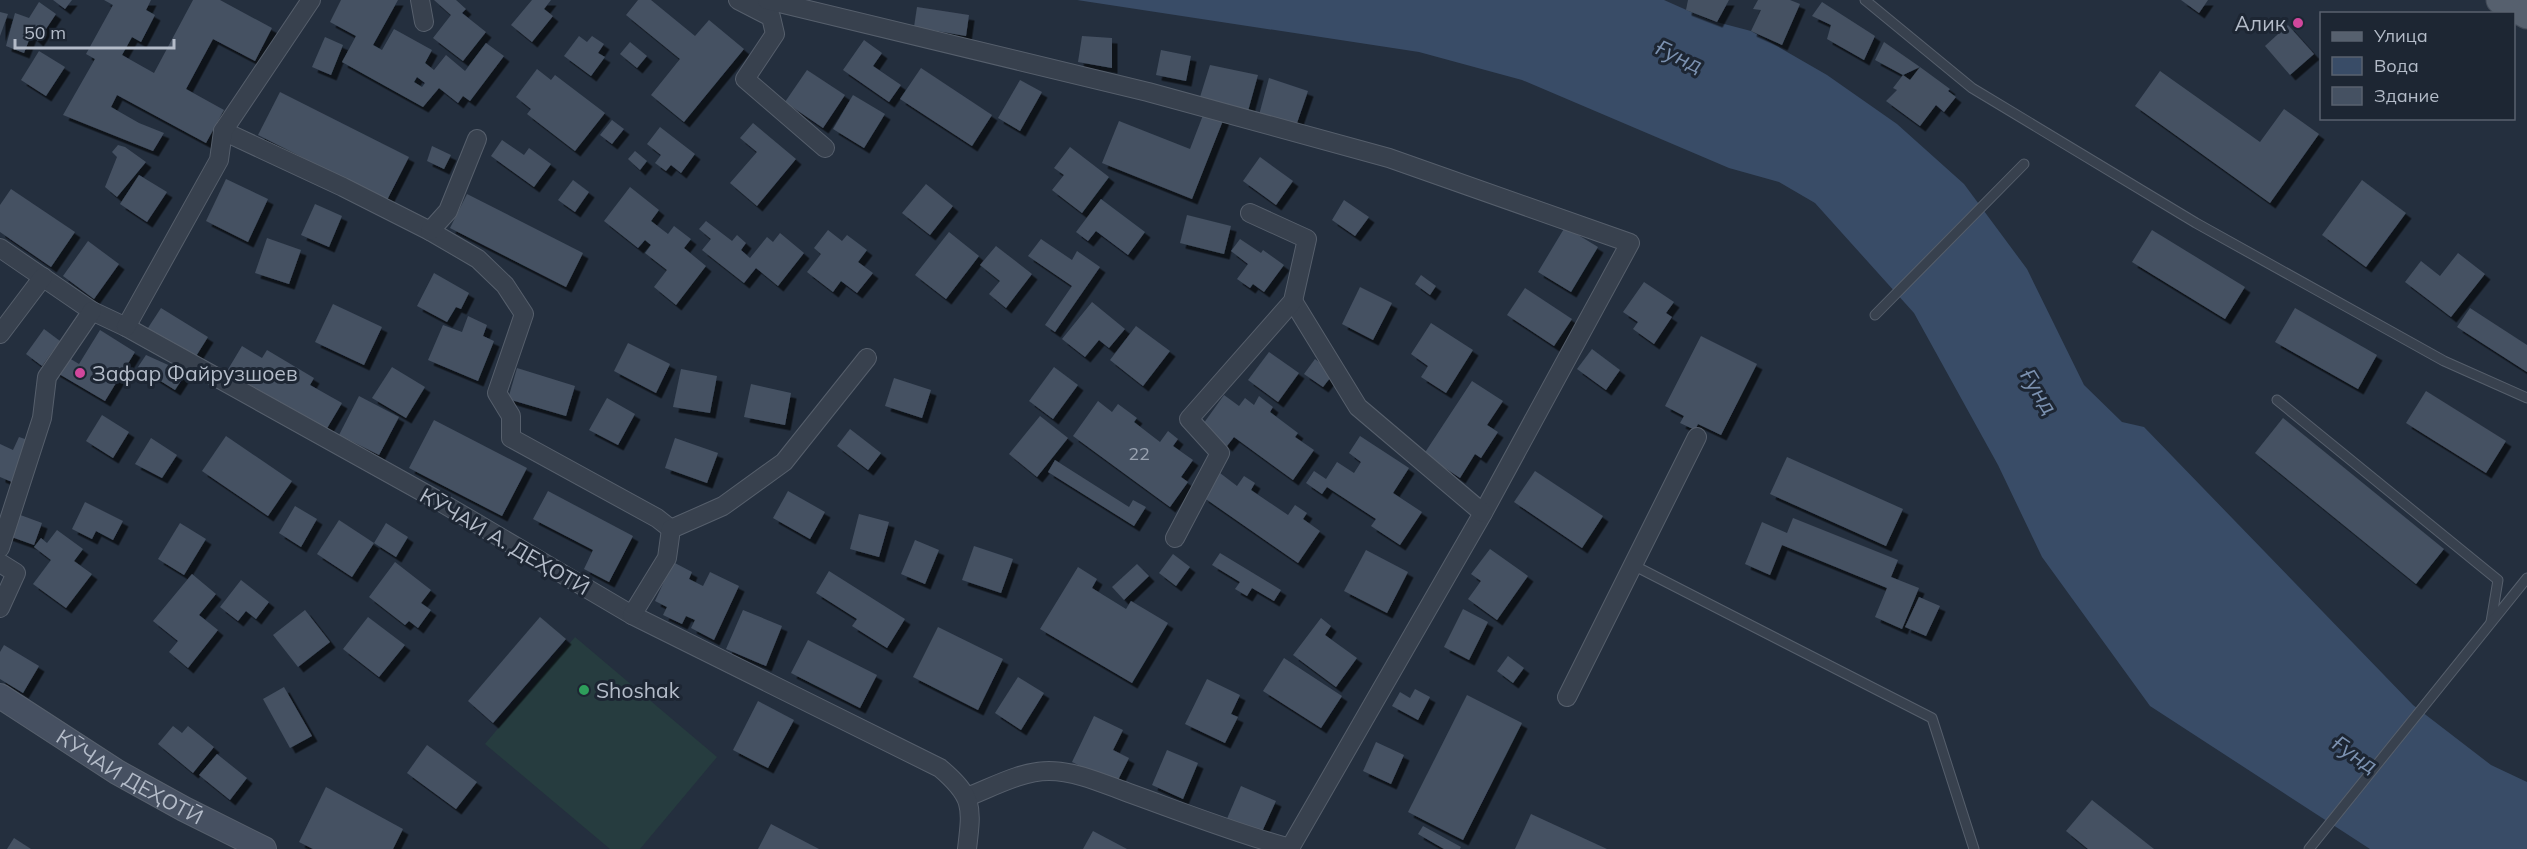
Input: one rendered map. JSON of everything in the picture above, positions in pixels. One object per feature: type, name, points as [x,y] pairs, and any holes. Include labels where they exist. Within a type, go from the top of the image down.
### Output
[{"type":"main road","points":[[2500,0],[2527,15]]},
{"type":"main road","name":"КӮЧАИ ДЕҲОТӢ","points":[[0,696],[117,772],[264,849]]},
{"type":"street","points":[[126,327],[219,160],[223,131],[311,0]]},
{"type":"street","points":[[420,0],[424,22]]},
{"type":"street","points":[[738,0],[771,16],[775,33],[745,79],[825,148]]},
{"type":"street","points":[[767,0],[1148,92],[1389,158],[1630,243],[1484,513],[1290,848],[1258,840],[1111,786],[1076,775],[1050,771],[1028,773],[967,797],[971,811],[967,849]]},
{"type":"street","points":[[223,131],[343,187],[430,231],[478,259],[505,285],[524,314],[497,393],[511,416],[511,438],[657,518],[671,529]]},
{"type":"street","points":[[430,231],[448,211],[477,139]]},
{"type":"street","points":[[1175,538],[1220,453],[1189,419],[1293,301],[1307,239],[1250,213]]},
{"type":"street","name":"КӮЧАИ А. ДЕҲОТӢ","points":[[0,248],[92,311],[126,327],[437,501],[632,615],[940,768],[959,785],[967,797]]},
{"type":"street","points":[[0,334],[43,277]]},
{"type":"street","points":[[1293,301],[1358,407],[1484,513]]},
{"type":"street","points":[[0,548],[42,418],[47,377],[92,311]]},
{"type":"street","points":[[671,529],[723,506],[784,462],[867,358]]},
{"type":"street","points":[[1567,698],[1697,437]]},
{"type":"street","points":[[632,615],[667,558],[671,529]]},
{"type":"street","points":[[0,562],[16,573],[0,608]]},
{"type":"lane","points":[[1865,0],[1972,88],[2196,224],[2444,361],[2527,398]]},
{"type":"lane","points":[[1875,315],[2024,164]]},
{"type":"lane","points":[[2277,400],[2498,580],[2491,624]]},
{"type":"lane","points":[[1633,565],[1932,718],[1974,849]]},
{"type":"lane","points":[[2308,849],[2527,578]]},
{"type":"green space","name":"Shoshak","points":[[575,637],[717,757],[640,849],[610,849],[485,744]]},
{"type":"water","name":"Ғунд","points":[[1077,0],[1664,0],[1709,20],[1751,31],[1827,75],[1897,124],[1964,184],[2027,269],[2084,385],[2122,422],[2144,427],[2413,705],[2491,765],[2527,782],[2527,849],[2370,849],[2150,706],[2042,557],[1998,465],[1914,313],[1815,203],[1779,182],[1729,168],[1522,80],[1419,52]]},
{"type":"building","points":[[53,0],[72,0],[65,9]]},
{"type":"building","points":[[104,0],[151,0],[146,10],[155,15],[141,42],[132,37],[122,55],[154,73],[193,0],[220,0],[272,28],[255,61],[213,39],[186,89],[224,110],[206,143],[117,95],[111,107],[139,123],[164,133],[153,151],[63,115],[95,59],[86,54],[113,5]]},
{"type":"building","points":[[341,0],[398,0],[373,45],[382,50],[394,29],[432,50],[425,63],[434,70],[446,55],[465,71],[486,43],[504,56],[470,101],[463,96],[458,103],[439,88],[423,107],[342,62],[356,36],[330,22]],"holes":[[[417,77],[425,83],[422,87],[414,82]]]},
{"type":"building","points":[[434,0],[456,0],[466,9],[462,13],[486,32],[463,61],[433,38],[451,15]]},
{"type":"building","points":[[532,0],[551,0],[544,9],[553,16],[532,42],[511,25]]},
{"type":"building","points":[[638,0],[651,0],[695,36],[709,20],[744,49],[684,122],[651,95],[680,59],[626,15]]},
{"type":"building","points":[[1688,0],[1729,0],[1717,22],[1686,10]]},
{"type":"building","points":[[1758,0],[1790,0],[1800,4],[1782,45],[1751,31],[1761,10],[1753,9]]},
{"type":"building","points":[[2181,0],[2208,0],[2199,13]]},
{"type":"building","points":[[39,2],[56,14],[38,41],[31,35],[24,53],[6,46],[15,13],[29,18]]},
{"type":"building","points":[[1822,2],[1875,36],[1864,60],[1827,39],[1831,25],[1812,16]]},
{"type":"building","points":[[917,7],[969,15],[966,36],[914,27]]},
{"type":"building","points":[[0,12],[8,14],[0,36]]},
{"type":"building","points":[[2288,25],[2314,54],[2290,75],[2265,46]]},
{"type":"building","points":[[579,36],[587,42],[592,36],[604,44],[598,53],[605,57],[591,76],[564,56]]},
{"type":"building","points":[[1082,36],[1112,38],[1112,68],[1078,62]]},
{"type":"building","points":[[325,37],[343,45],[331,75],[312,67]]},
{"type":"building","points":[[864,40],[882,53],[873,66],[901,85],[889,102],[843,70]]},
{"type":"building","points":[[630,42],[647,56],[637,68],[620,54]]},
{"type":"building","points":[[1884,42],[1920,67],[1903,75],[1875,60]]},
{"type":"building","points":[[1161,50],[1191,56],[1186,81],[1156,75]]},
{"type":"building","points":[[39,51],[65,67],[46,96],[21,80]]},
{"type":"building","points":[[1210,65],[1258,75],[1248,111],[1200,97]]},
{"type":"building","points":[[1920,67],[1950,89],[1948,91],[1956,97],[1944,112],[1936,105],[1920,126],[1886,101],[1897,90],[1893,88],[1903,75],[1910,80]]},
{"type":"building","points":[[921,68],[992,115],[972,146],[900,99]]},
{"type":"building","points":[[537,69],[551,80],[555,75],[605,113],[575,151],[527,114],[531,109],[516,97]]},
{"type":"building","points":[[807,70],[845,95],[823,128],[785,102]]},
{"type":"building","points":[[2160,71],[2260,142],[2284,109],[2319,134],[2270,203],[2135,106]]},
{"type":"building","points":[[1269,78],[1308,91],[1296,126],[1259,115]]},
{"type":"building","points":[[1020,80],[1042,92],[1020,131],[998,118]]},
{"type":"building","points":[[280,92],[409,157],[387,200],[258,135]]},
{"type":"building","points":[[853,95],[885,114],[864,148],[833,129]]},
{"type":"building","points":[[1205,110],[1224,118],[1192,199],[1102,163],[1119,121],[1190,149]]},
{"type":"building","points":[[612,120],[624,129],[612,144],[600,135]]},
{"type":"building","points":[[753,123],[796,159],[757,206],[730,183],[757,152],[740,138]]},
{"type":"building","points":[[660,127],[695,154],[681,173],[671,165],[666,171],[655,163],[661,155],[647,144]]},
{"type":"building","points":[[502,140],[524,155],[529,148],[551,164],[534,187],[491,156]]},
{"type":"building","points":[[118,145],[125,147],[146,162],[117,197],[105,187],[117,157],[112,152]]},
{"type":"building","points":[[432,146],[451,155],[444,169],[427,161]]},
{"type":"building","points":[[1070,147],[1109,177],[1082,213],[1052,190],[1064,175],[1054,168]]},
{"type":"building","points":[[635,151],[647,161],[640,170],[628,159]]},
{"type":"building","points":[[1260,157],[1293,181],[1276,205],[1243,181]]},
{"type":"building","points":[[139,175],[167,192],[147,222],[120,204]]},
{"type":"building","points":[[226,179],[268,199],[248,242],[206,221]]},
{"type":"building","points":[[573,180],[589,192],[575,212],[558,200]]},
{"type":"building","points":[[2362,180],[2406,213],[2366,267],[2322,235]]},
{"type":"building","points":[[926,184],[953,206],[930,235],[902,213]]},
{"type":"building","points":[[630,187],[659,210],[651,221],[668,234],[674,226],[691,239],[684,248],[706,266],[676,305],[654,287],[667,270],[645,253],[651,245],[645,240],[638,248],[604,221]]},
{"type":"building","points":[[11,189],[75,232],[51,267],[0,232],[0,205]]},
{"type":"building","points":[[467,194],[583,253],[566,287],[450,228]]},
{"type":"building","points":[[1101,199],[1145,232],[1128,255],[1096,231],[1088,241],[1076,232]]},
{"type":"building","points":[[1344,200],[1369,217],[1355,236],[1332,220]]},
{"type":"building","points":[[315,204],[342,216],[329,247],[301,235]]},
{"type":"building","points":[[1187,215],[1231,226],[1224,254],[1180,243]]},
{"type":"building","points":[[706,221],[732,241],[737,235],[746,243],[741,250],[750,258],[767,237],[773,242],[780,233],[804,253],[778,286],[756,268],[744,283],[702,250],[711,239],[699,229]]},
{"type":"building","points":[[1565,227],[1598,247],[1571,292],[1538,272]]},
{"type":"building","points":[[828,230],[842,241],[847,235],[867,250],[858,262],[873,273],[857,293],[841,281],[833,292],[807,272],[821,254],[814,248]]},
{"type":"building","points":[[2152,230],[2245,287],[2225,319],[2132,262]]},
{"type":"building","points":[[949,232],[979,256],[946,299],[915,275]]},
{"type":"building","points":[[267,238],[301,250],[289,284],[255,273]]},
{"type":"building","points":[[1041,239],[1072,260],[1077,251],[1100,267],[1055,332],[1045,325],[1072,286],[1028,256]]},
{"type":"building","points":[[1240,239],[1261,253],[1263,250],[1284,265],[1264,292],[1253,284],[1250,288],[1237,279],[1248,264],[1231,251]]},
{"type":"building","points":[[88,241],[119,264],[94,299],[63,276]]},
{"type":"building","points":[[996,246],[1032,274],[1006,308],[989,294],[1000,281],[980,265]]},
{"type":"building","points":[[2458,253],[2485,274],[2451,317],[2405,282],[2421,261],[2440,276]]},
{"type":"building","points":[[434,273],[469,293],[461,309],[456,307],[447,322],[417,306]]},
{"type":"building","points":[[1421,275],[1436,286],[1430,295],[1415,284]]},
{"type":"building","points":[[1644,282],[1674,302],[1666,313],[1672,317],[1654,344],[1633,329],[1638,322],[1623,312]]},
{"type":"building","points":[[1360,287],[1392,303],[1373,340],[1342,324]]},
{"type":"building","points":[[1525,288],[1572,319],[1554,346],[1507,315]]},
{"type":"building","points":[[1092,302],[1125,329],[1109,348],[1099,340],[1085,357],[1062,339]]},
{"type":"building","points":[[333,304],[382,327],[364,365],[315,342]]},
{"type":"building","points":[[161,308],[208,337],[193,361],[146,331]]},
{"type":"building","points":[[2295,308],[2377,355],[2358,389],[2275,342]]},
{"type":"building","points":[[2470,308],[2527,345],[2527,372],[2457,327]]},
{"type":"building","points":[[468,316],[487,325],[483,336],[494,341],[478,381],[428,360],[443,325],[462,332]]},
{"type":"building","points":[[1431,323],[1473,350],[1446,393],[1421,377],[1428,366],[1411,354]]},
{"type":"building","points":[[1136,326],[1170,351],[1143,386],[1110,360]]},
{"type":"building","points":[[44,329],[60,341],[42,366],[26,354]]},
{"type":"building","points":[[100,330],[135,352],[105,401],[54,371],[64,355],[79,364]]},
{"type":"building","points":[[1701,336],[1757,364],[1721,435],[1698,424],[1695,430],[1680,423],[1684,416],[1665,406]]},
{"type":"building","points":[[628,343],[670,364],[656,393],[614,371]]},
{"type":"building","points":[[242,346],[262,358],[267,350],[314,378],[310,385],[342,403],[326,430],[227,371]]},
{"type":"building","points":[[1592,349],[1620,370],[1606,390],[1577,369]]},
{"type":"building","points":[[1269,352],[1299,373],[1278,402],[1248,380]]},
{"type":"building","points":[[146,355],[186,373],[175,390],[138,367]]},
{"type":"building","points":[[1315,359],[1334,373],[1323,387],[1304,374]]},
{"type":"building","points":[[392,367],[425,387],[406,418],[372,398]]},
{"type":"building","points":[[1054,367],[1078,385],[1053,419],[1029,401]]},
{"type":"building","points":[[517,368],[575,386],[566,416],[508,399]]},
{"type":"building","points":[[681,369],[717,376],[710,413],[673,407]]},
{"type":"building","points":[[894,378],[931,390],[922,418],[885,406]]},
{"type":"building","points":[[1472,381],[1503,401],[1487,425],[1498,432],[1481,458],[1475,454],[1460,478],[1424,454]]},
{"type":"building","points":[[751,384],[791,393],[785,425],[744,417]]},
{"type":"building","points":[[2426,391],[2506,441],[2486,473],[2406,423]]},
{"type":"building","points":[[1224,395],[1239,406],[1245,398],[1254,405],[1259,396],[1273,407],[1270,412],[1298,433],[1295,437],[1314,450],[1293,480],[1234,437],[1227,446],[1201,427]]},
{"type":"building","points":[[359,396],[399,417],[379,455],[339,435]]},
{"type":"building","points":[[607,398],[635,414],[618,445],[589,430]]},
{"type":"building","points":[[1098,401],[1112,412],[1118,404],[1137,418],[1134,422],[1160,442],[1168,431],[1178,439],[1173,446],[1193,460],[1181,477],[1188,482],[1170,507],[1073,436]]},
{"type":"building","points":[[102,415],[129,432],[113,458],[86,441]]},
{"type":"building","points":[[1040,416],[1068,438],[1037,477],[1009,454]]},
{"type":"building","points":[[2283,418],[2444,549],[2416,584],[2255,453]]},
{"type":"building","points":[[434,420],[527,468],[502,516],[409,468]]},
{"type":"building","points":[[850,429],[881,453],[868,470],[837,446]]},
{"type":"building","points":[[226,436],[292,481],[268,516],[202,471]]},
{"type":"building","points":[[1360,436],[1409,468],[1393,493],[1422,512],[1400,545],[1371,526],[1376,519],[1327,487],[1322,494],[1306,483],[1314,471],[1326,479],[1337,462],[1354,473],[1361,462],[1349,453]]},
{"type":"building","points":[[19,437],[34,442],[12,482],[0,477],[0,444],[13,450]]},
{"type":"building","points":[[151,438],[177,455],[162,478],[135,464]]},
{"type":"building","points":[[675,438],[718,453],[707,483],[665,468]]},
{"type":"building","points":[[1787,457],[1903,509],[1886,546],[1770,494]]},
{"type":"building","points":[[1055,460],[1129,507],[1133,500],[1146,507],[1134,526],[1048,472]]},
{"type":"building","points":[[1535,471],[1603,516],[1582,548],[1514,502]]},
{"type":"building","points":[[1220,473],[1237,486],[1244,476],[1255,483],[1251,490],[1288,515],[1295,505],[1307,513],[1303,519],[1320,531],[1298,563],[1203,497]]},
{"type":"building","points":[[548,491],[633,536],[609,582],[584,569],[593,550],[533,519]]},
{"type":"building","points":[[788,491],[825,512],[810,539],[773,518]]},
{"type":"building","points":[[85,502],[123,521],[113,540],[96,531],[92,539],[72,529]]},
{"type":"building","points":[[295,506],[317,519],[301,547],[279,533]]},
{"type":"building","points":[[15,513],[42,523],[34,545],[6,535]]},
{"type":"building","points":[[859,514],[889,522],[879,557],[850,549]]},
{"type":"building","points":[[1793,518],[1898,560],[1891,577],[1919,588],[1902,629],[1875,617],[1887,588],[1782,545],[1770,575],[1745,564],[1762,522],[1787,533]]},
{"type":"building","points":[[339,520],[374,543],[352,577],[317,554]]},
{"type":"building","points":[[180,523],[206,539],[184,575],[158,559]]},
{"type":"building","points":[[386,523],[408,537],[396,557],[374,543]]},
{"type":"building","points":[[57,530],[83,549],[74,561],[92,574],[66,608],[33,584],[51,560],[34,547],[41,538],[47,543]]},
{"type":"building","points":[[915,540],[939,550],[925,584],[901,574]]},
{"type":"building","points":[[974,546],[1013,559],[1001,593],[962,580]]},
{"type":"building","points":[[1490,549],[1528,576],[1497,620],[1468,599],[1481,581],[1471,574]]},
{"type":"building","points":[[1366,550],[1408,572],[1387,613],[1344,591]]},
{"type":"building","points":[[1220,553],[1281,590],[1274,601],[1252,588],[1247,596],[1235,589],[1240,582],[1212,565]]},
{"type":"building","points":[[1173,554],[1190,567],[1176,586],[1159,573]]},
{"type":"building","points":[[395,562],[431,590],[421,603],[431,610],[418,628],[409,621],[405,625],[369,597]]},
{"type":"building","points":[[673,562],[692,572],[689,579],[703,586],[710,572],[739,586],[714,640],[691,628],[695,620],[686,616],[682,624],[663,615],[667,607],[655,601]]},
{"type":"building","points":[[1137,564],[1149,576],[1124,600],[1112,587]]},
{"type":"building","points":[[1078,567],[1097,579],[1092,588],[1126,609],[1131,601],[1168,623],[1132,683],[1040,629]]},
{"type":"building","points":[[829,571],[905,619],[887,648],[852,626],[857,619],[816,593]]},
{"type":"building","points":[[192,574],[216,594],[199,615],[218,630],[188,668],[169,652],[178,641],[153,621]]},
{"type":"building","points":[[241,580],[269,602],[256,619],[246,611],[238,621],[220,607]]},
{"type":"building","points":[[1919,597],[1940,606],[1926,636],[1905,627]]},
{"type":"building","points":[[1463,609],[1488,622],[1469,660],[1444,647]]},
{"type":"building","points":[[305,610],[330,642],[298,667],[273,635]]},
{"type":"building","points":[[743,610],[782,626],[766,666],[726,649]]},
{"type":"building","points":[[368,617],[405,645],[379,677],[343,649]]},
{"type":"building","points":[[540,617],[566,639],[493,723],[468,701]]},
{"type":"building","points":[[1321,618],[1331,626],[1325,635],[1357,658],[1336,687],[1293,655]]},
{"type":"building","points":[[938,627],[1003,659],[978,710],[913,677]]},
{"type":"building","points":[[808,640],[877,675],[860,708],[791,673]]},
{"type":"building","points":[[4,645],[39,666],[23,693],[0,679],[0,652]]},
{"type":"building","points":[[1508,656],[1524,668],[1513,683],[1497,671]]},
{"type":"building","points":[[1284,658],[1342,696],[1321,728],[1263,691]]},
{"type":"building","points":[[1018,677],[1044,693],[1021,730],[995,713]]},
{"type":"building","points":[[1207,679],[1240,695],[1231,714],[1238,717],[1225,743],[1185,724]]},
{"type":"building","points":[[284,687],[312,736],[290,748],[263,699]]},
{"type":"building","points":[[1415,689],[1430,697],[1418,720],[1392,706],[1400,692],[1410,698]]},
{"type":"building","points":[[1467,695],[1522,723],[1463,840],[1408,812]]},
{"type":"building","points":[[758,701],[794,720],[768,768],[733,750]]},
{"type":"building","points":[[1094,716],[1123,730],[1113,750],[1129,758],[1116,784],[1072,762]]},
{"type":"building","points":[[173,726],[182,733],[188,726],[214,747],[193,773],[158,744]]},
{"type":"building","points":[[1376,742],[1404,755],[1391,784],[1363,771]]},
{"type":"building","points":[[427,745],[477,782],[456,809],[407,773]]},
{"type":"building","points":[[1167,750],[1198,763],[1183,799],[1152,785]]},
{"type":"building","points":[[217,754],[247,778],[230,800],[199,775]]},
{"type":"building","points":[[1241,786],[1276,801],[1260,836],[1226,821]]},
{"type":"building","points":[[326,787],[403,829],[393,849],[313,849],[299,842]]},
{"type":"building","points":[[2092,800],[2154,849],[2088,849],[2066,831]]},
{"type":"building","points":[[1531,814],[1607,849],[1515,849]]},
{"type":"building","points":[[771,824],[819,849],[758,849]]},
{"type":"building","points":[[1423,826],[1461,847],[1460,849],[1444,849],[1418,834]]},
{"type":"building","points":[[1093,831],[1127,849],[1083,849]]},
{"type":"building","points":[[14,838],[31,849],[7,849]]},
{"type":"place","name":"Алик","points":[[2298,23]]},
{"type":"place","name":"Зафар Файрузшоев","points":[[80,373]]},
{"type":"place","name":"Shoshak","points":[[584,690]]}]
